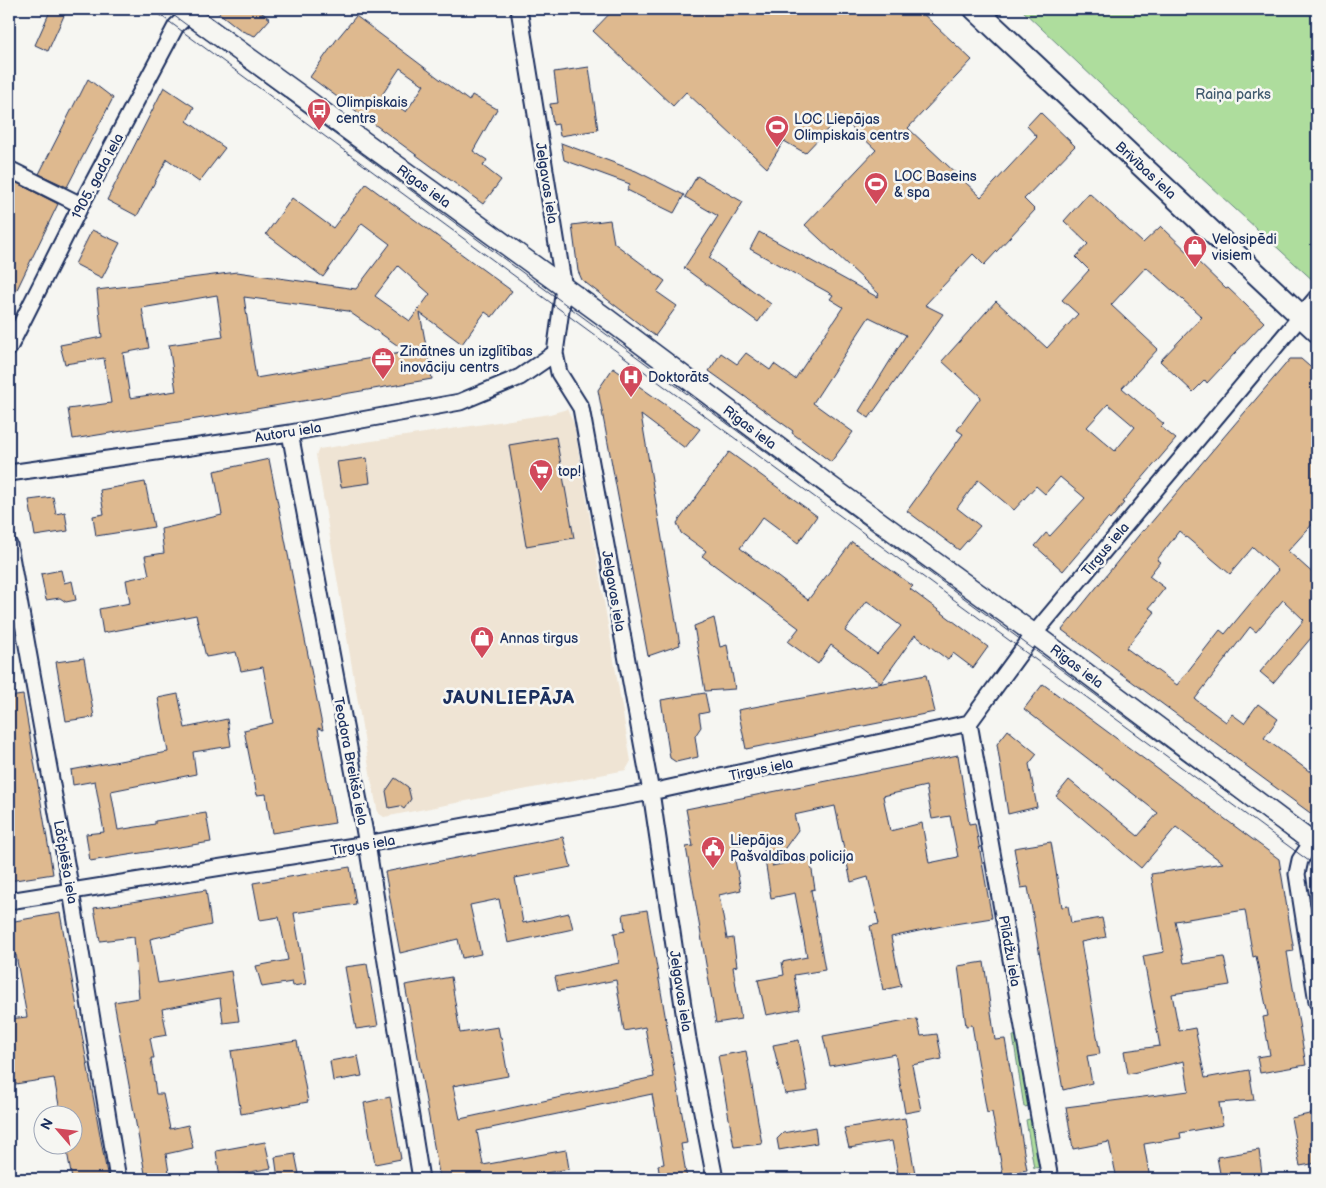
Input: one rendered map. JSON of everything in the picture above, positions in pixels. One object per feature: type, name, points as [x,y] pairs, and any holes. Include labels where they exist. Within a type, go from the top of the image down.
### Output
[{"type":"main road","name":"Brīvības iela","points":[[975,9],[1317,331]]},
{"type":"street","name":"Jelgavas iela","points":[[519,9],[564,288],[555,353],[559,373],[581,408],[651,792],[688,1039],[715,1179]]},
{"type":"street","name":"Rīgas iela","points":[[188,11],[832,488],[1034,634],[1315,844]]},
{"type":"street","name":"1905. gada iela","points":[[9,348],[81,205],[176,26],[188,11]]},
{"type":"street","points":[[9,169],[81,205]]},
{"type":"street","name":"Tirgus iela","points":[[9,901],[367,844],[651,792],[969,724],[1034,634],[1317,297]]},
{"type":"street","name":"Autoru iela","points":[[9,473],[290,433],[460,402],[520,377],[555,353]]},
{"type":"street","name":"Teodora Breikša iela","points":[[290,433],[367,844],[421,1179]]},
{"type":"street","name":"Lāčplēša iela","points":[[9,545],[71,891],[118,1179]]},
{"type":"street","name":"Pīlādžu iela","points":[[969,724],[1050,1179]]},
{"type":"street","points":[[1315,844],[1300,860],[1297,874],[1317,1002]]},
{"type":"shaded area","name":"Annas tirgus","points":[[567,409],[574,424],[631,761],[626,770],[384,817],[378,813],[371,779],[316,455],[319,449],[550,414]]},
{"type":"green space","name":"Raiņa parks","points":[[1021,9],[1317,9],[1317,284],[1138,120]]},
{"type":"green space","points":[[1019,1035],[1030,1106],[1024,1107],[1013,1036]]},
{"type":"green space","points":[[1033,1118],[1041,1167],[1034,1168],[1026,1120]]},
{"type":"building","points":[[51,9],[67,9],[48,51],[35,45]]},
{"type":"building","points":[[214,9],[257,9],[270,19],[255,36],[242,31]]},
{"type":"building","name":"LOC Liepājas Olimpiskais centrs","points":[[614,9],[918,9],[972,60],[908,128],[981,197],[1037,137],[1027,126],[1040,112],[1075,146],[1024,199],[1035,210],[984,265],[973,254],[925,305],[943,314],[869,418],[859,411],[906,335],[869,317],[813,403],[853,432],[831,462],[792,433],[793,431],[709,371],[721,353],[737,364],[746,353],[770,370],[774,364],[795,379],[843,307],[830,299],[833,295],[750,249],[759,232],[877,297],[879,294],[805,225],[876,150],[840,116],[805,153],[784,141],[767,168],[686,92],[673,106],[593,31]]},
{"type":"building","points":[[356,16],[469,101],[472,95],[497,109],[473,151],[487,160],[483,166],[501,180],[483,204],[310,77]],"holes":[[[400,68],[424,85],[406,112],[382,95]]]},
{"type":"building","points":[[589,67],[598,130],[560,136],[558,124],[553,125],[550,104],[558,103],[554,72]]},
{"type":"building","points":[[88,79],[113,98],[67,187],[39,174]]},
{"type":"building","points":[[164,87],[194,107],[187,121],[225,148],[199,182],[167,159],[137,216],[107,200]]},
{"type":"building","points":[[561,143],[636,171],[684,195],[674,213],[627,190],[630,184],[564,160]]},
{"type":"building","points":[[697,176],[743,202],[709,258],[771,304],[758,322],[684,268],[718,216],[685,197]]},
{"type":"building","points":[[9,179],[58,204],[9,306]]},
{"type":"building","points":[[366,184],[512,291],[492,317],[485,312],[462,344],[420,313],[432,379],[73,439],[68,409],[111,403],[104,358],[65,364],[60,345],[102,337],[97,290],[237,272],[356,289],[390,244],[362,223],[323,277],[266,234],[292,198],[333,228]],"holes":[[[398,266],[430,294],[410,321],[375,296]],[[217,295],[223,337],[169,345],[176,391],[130,398],[123,353],[149,348],[142,308]],[[244,297],[348,311],[407,352],[256,378]]]},
{"type":"building","points":[[1089,193],[1143,243],[1161,226],[1226,289],[1228,288],[1264,322],[1207,383],[1205,380],[1193,392],[1160,361],[1202,317],[1146,267],[1111,305],[1158,349],[1122,388],[1164,424],[1161,427],[1176,439],[1122,502],[1124,503],[1110,520],[1108,518],[1063,571],[1035,546],[1046,533],[1050,536],[1085,498],[1060,477],[1045,494],[1036,486],[1014,510],[978,480],[957,508],[980,526],[959,550],[907,511],[963,434],[957,430],[981,397],[942,361],[996,301],[1047,348],[1078,314],[1062,300],[1089,270],[1076,257],[1088,244],[1064,221]],"holes":[[[1108,404],[1135,427],[1115,451],[1087,427]]]},
{"type":"building","points":[[610,220],[614,243],[665,281],[657,292],[677,306],[655,336],[582,280],[578,271],[572,225]]},
{"type":"building","points":[[92,230],[120,243],[102,278],[75,264]]},
{"type":"building","points":[[1290,359],[1301,359],[1317,373],[1317,519],[1288,551],[1317,577],[1317,631],[1273,683],[1260,672],[1304,620],[1283,600],[1256,632],[1250,627],[1195,699],[1226,722],[1232,714],[1244,723],[1258,704],[1278,719],[1264,738],[1317,777],[1317,818],[1062,630]],"holes":[[[1179,531],[1230,574],[1253,547],[1278,570],[1225,634],[1220,630],[1177,685],[1126,648],[1155,612],[1149,608],[1165,588],[1149,576],[1160,562],[1157,560]]]},
{"type":"building","points":[[613,368],[700,429],[685,448],[641,415],[680,645],[648,656],[598,390]]},
{"type":"building","name":"top!","points":[[556,437],[574,538],[526,546],[509,445]]},
{"type":"building","points":[[729,452],[817,516],[798,543],[763,517],[740,548],[808,600],[852,542],[913,586],[910,589],[988,647],[973,668],[953,653],[948,660],[915,635],[881,683],[831,645],[818,664],[788,642],[799,628],[702,556],[706,551],[681,533],[677,523]],"holes":[[[867,601],[901,626],[877,654],[845,631]]]},
{"type":"building","points":[[367,458],[370,483],[341,487],[337,462]]},
{"type":"building","points":[[269,459],[323,730],[318,728],[335,823],[272,833],[266,794],[257,795],[244,730],[273,723],[263,667],[241,671],[236,652],[206,657],[196,615],[103,633],[99,609],[130,603],[126,580],[149,575],[145,556],[164,553],[161,529],[222,515],[214,471]]},
{"type":"building","points":[[145,482],[154,527],[96,536],[93,516],[104,514],[100,490]]},
{"type":"building","points":[[53,497],[56,514],[65,512],[68,531],[35,536],[29,500]]},
{"type":"building","points":[[61,570],[64,583],[72,581],[76,600],[66,602],[60,598],[46,600],[41,574]]},
{"type":"building","points":[[714,618],[720,647],[727,645],[735,689],[705,691],[694,626]]},
{"type":"building","points":[[84,658],[94,717],[66,721],[56,662]]},
{"type":"building","points":[[926,675],[935,712],[746,749],[738,710]]},
{"type":"building","points":[[1043,684],[1279,859],[1294,951],[1287,952],[1306,1065],[1260,1073],[1257,1057],[1270,1055],[1263,1017],[1268,1016],[1256,956],[1253,957],[1245,910],[1175,921],[1184,963],[1224,957],[1230,985],[1172,994],[1179,1031],[1195,1028],[1205,1078],[1249,1070],[1254,1100],[1219,1103],[1223,1125],[1180,1133],[1181,1138],[1144,1144],[1150,1179],[1117,1179],[1109,1142],[1073,1149],[1066,1107],[1189,1091],[1184,1061],[1128,1074],[1124,1051],[1160,1046],[1143,956],[1164,952],[1151,874],[1223,863],[1176,827],[1141,868],[1056,796],[1069,780],[1138,836],[1158,813],[1024,709]]},
{"type":"building","points":[[705,693],[709,712],[699,714],[701,727],[695,736],[698,757],[676,762],[670,758],[661,700]]},
{"type":"building","points":[[178,694],[185,728],[227,719],[231,746],[193,752],[196,774],[111,791],[118,830],[155,824],[155,821],[206,813],[211,842],[90,861],[86,834],[104,832],[95,781],[73,785],[71,770],[168,752],[158,698]]},
{"type":"building","points":[[23,695],[53,874],[9,881],[9,697]]},
{"type":"building","points":[[1008,730],[1037,754],[1029,764],[1037,807],[1008,814],[997,744]]},
{"type":"building","points":[[958,755],[969,824],[975,823],[992,918],[891,937],[901,986],[883,990],[870,926],[879,924],[868,877],[851,882],[835,806],[794,815],[798,830],[772,866],[810,858],[815,889],[811,890],[825,970],[794,975],[800,1009],[766,1015],[758,980],[784,975],[782,962],[807,957],[795,893],[771,898],[762,841],[732,846],[741,890],[719,895],[727,939],[733,938],[737,966],[733,967],[741,1019],[716,1023],[686,847],[693,846],[686,809]],"holes":[[[926,786],[932,819],[950,816],[958,857],[929,863],[922,823],[890,831],[883,796]]]},
{"type":"building","points":[[395,778],[408,787],[411,799],[404,809],[400,806],[389,808],[386,791]]},
{"type":"building","points":[[563,837],[571,867],[515,878],[523,923],[569,913],[573,929],[508,943],[499,899],[470,905],[481,954],[462,958],[458,939],[400,953],[385,872]]},
{"type":"building","points":[[1051,842],[1062,907],[1068,906],[1071,923],[1102,918],[1106,937],[1081,942],[1100,1054],[1087,1056],[1092,1083],[1063,1090],[1028,887],[1021,888],[1014,848]]},
{"type":"building","points":[[350,867],[356,904],[294,913],[306,984],[293,986],[292,982],[262,987],[256,966],[288,960],[279,917],[260,920],[253,883]]},
{"type":"building","points":[[206,890],[211,925],[150,939],[158,983],[231,971],[239,1021],[223,1023],[220,998],[162,1009],[167,1035],[150,1038],[154,1058],[151,1058],[156,1094],[163,1094],[170,1129],[188,1125],[193,1148],[166,1154],[170,1179],[146,1179],[114,1002],[139,998],[134,937],[100,941],[94,908]]},
{"type":"building","points":[[647,910],[687,1143],[681,1144],[687,1179],[660,1179],[658,1165],[664,1164],[652,1094],[477,1131],[483,1165],[566,1150],[569,1169],[510,1179],[440,1179],[405,985],[451,977],[460,1033],[498,1027],[508,1076],[453,1086],[460,1119],[654,1077],[645,1027],[624,1031],[616,980],[558,991],[555,977],[619,963],[614,933],[625,931],[623,914]]},
{"type":"building","points":[[60,913],[108,1179],[72,1179],[68,1156],[82,1156],[82,1106],[59,1106],[54,1078],[9,1085],[9,1019],[27,1017],[16,955],[9,956],[9,922]]},
{"type":"building","points":[[984,962],[995,1040],[1005,1039],[1027,1170],[1003,1174],[992,1112],[987,1113],[972,1025],[966,1026],[958,966]]},
{"type":"building","points":[[367,964],[378,1026],[356,1029],[345,967]]},
{"type":"building","points":[[917,1019],[921,1036],[937,1034],[942,1059],[912,1065],[921,1110],[905,1113],[895,1054],[830,1066],[823,1036]]},
{"type":"building","points":[[799,1040],[808,1091],[785,1094],[773,1045]]},
{"type":"building","points":[[297,1041],[308,1102],[241,1114],[231,1051]]},
{"type":"building","points":[[746,1051],[762,1144],[734,1147],[718,1056]]},
{"type":"building","points":[[358,1056],[362,1076],[333,1081],[330,1061]]},
{"type":"building","points":[[390,1097],[401,1159],[375,1164],[364,1103]]},
{"type":"building","points":[[1314,1113],[1317,1130],[1317,1163],[1300,1166],[1291,1118]]},
{"type":"building","points":[[905,1118],[916,1179],[899,1179],[892,1141],[849,1148],[844,1128]]},
{"type":"building","points":[[815,1127],[817,1143],[779,1150],[777,1139],[783,1133]]},
{"type":"building","points":[[265,1142],[271,1168],[220,1178],[216,1151]]},
{"type":"building","points":[[1259,1150],[1262,1174],[1234,1179],[1221,1179],[1217,1157]]},
{"type":"building","points":[[295,1154],[300,1179],[278,1179],[275,1157]]},
{"type":"tram line","points":[[152,9],[1317,867]]},
{"type":"tram line","points":[[165,9],[1295,842]]},
{"type":"place","name":"Olimpiskais centrs","points":[[319,131]]},
{"type":"place","name":"LOC Liepājas Olimpiskais centrs","points":[[777,148]]},
{"type":"place","name":"LOC Baseins & spa","points":[[876,205]]},
{"type":"place","name":"Velosipēdi visiem","points":[[1195,268]]},
{"type":"place","name":"Zinātnes un izglītības inovāciju centrs","points":[[383,380]]},
{"type":"place","name":"Doktorāts","points":[[631,398]]},
{"type":"place","name":"top!","points":[[541,492]]},
{"type":"place","name":"Annas tirgus","points":[[482,659]]},
{"type":"place","name":"Liepājas Pašvaldības policija","points":[[713,869]]},
{"type":"district","name":"JAUNLIEPĀJA","points":[[509,697]]}]
